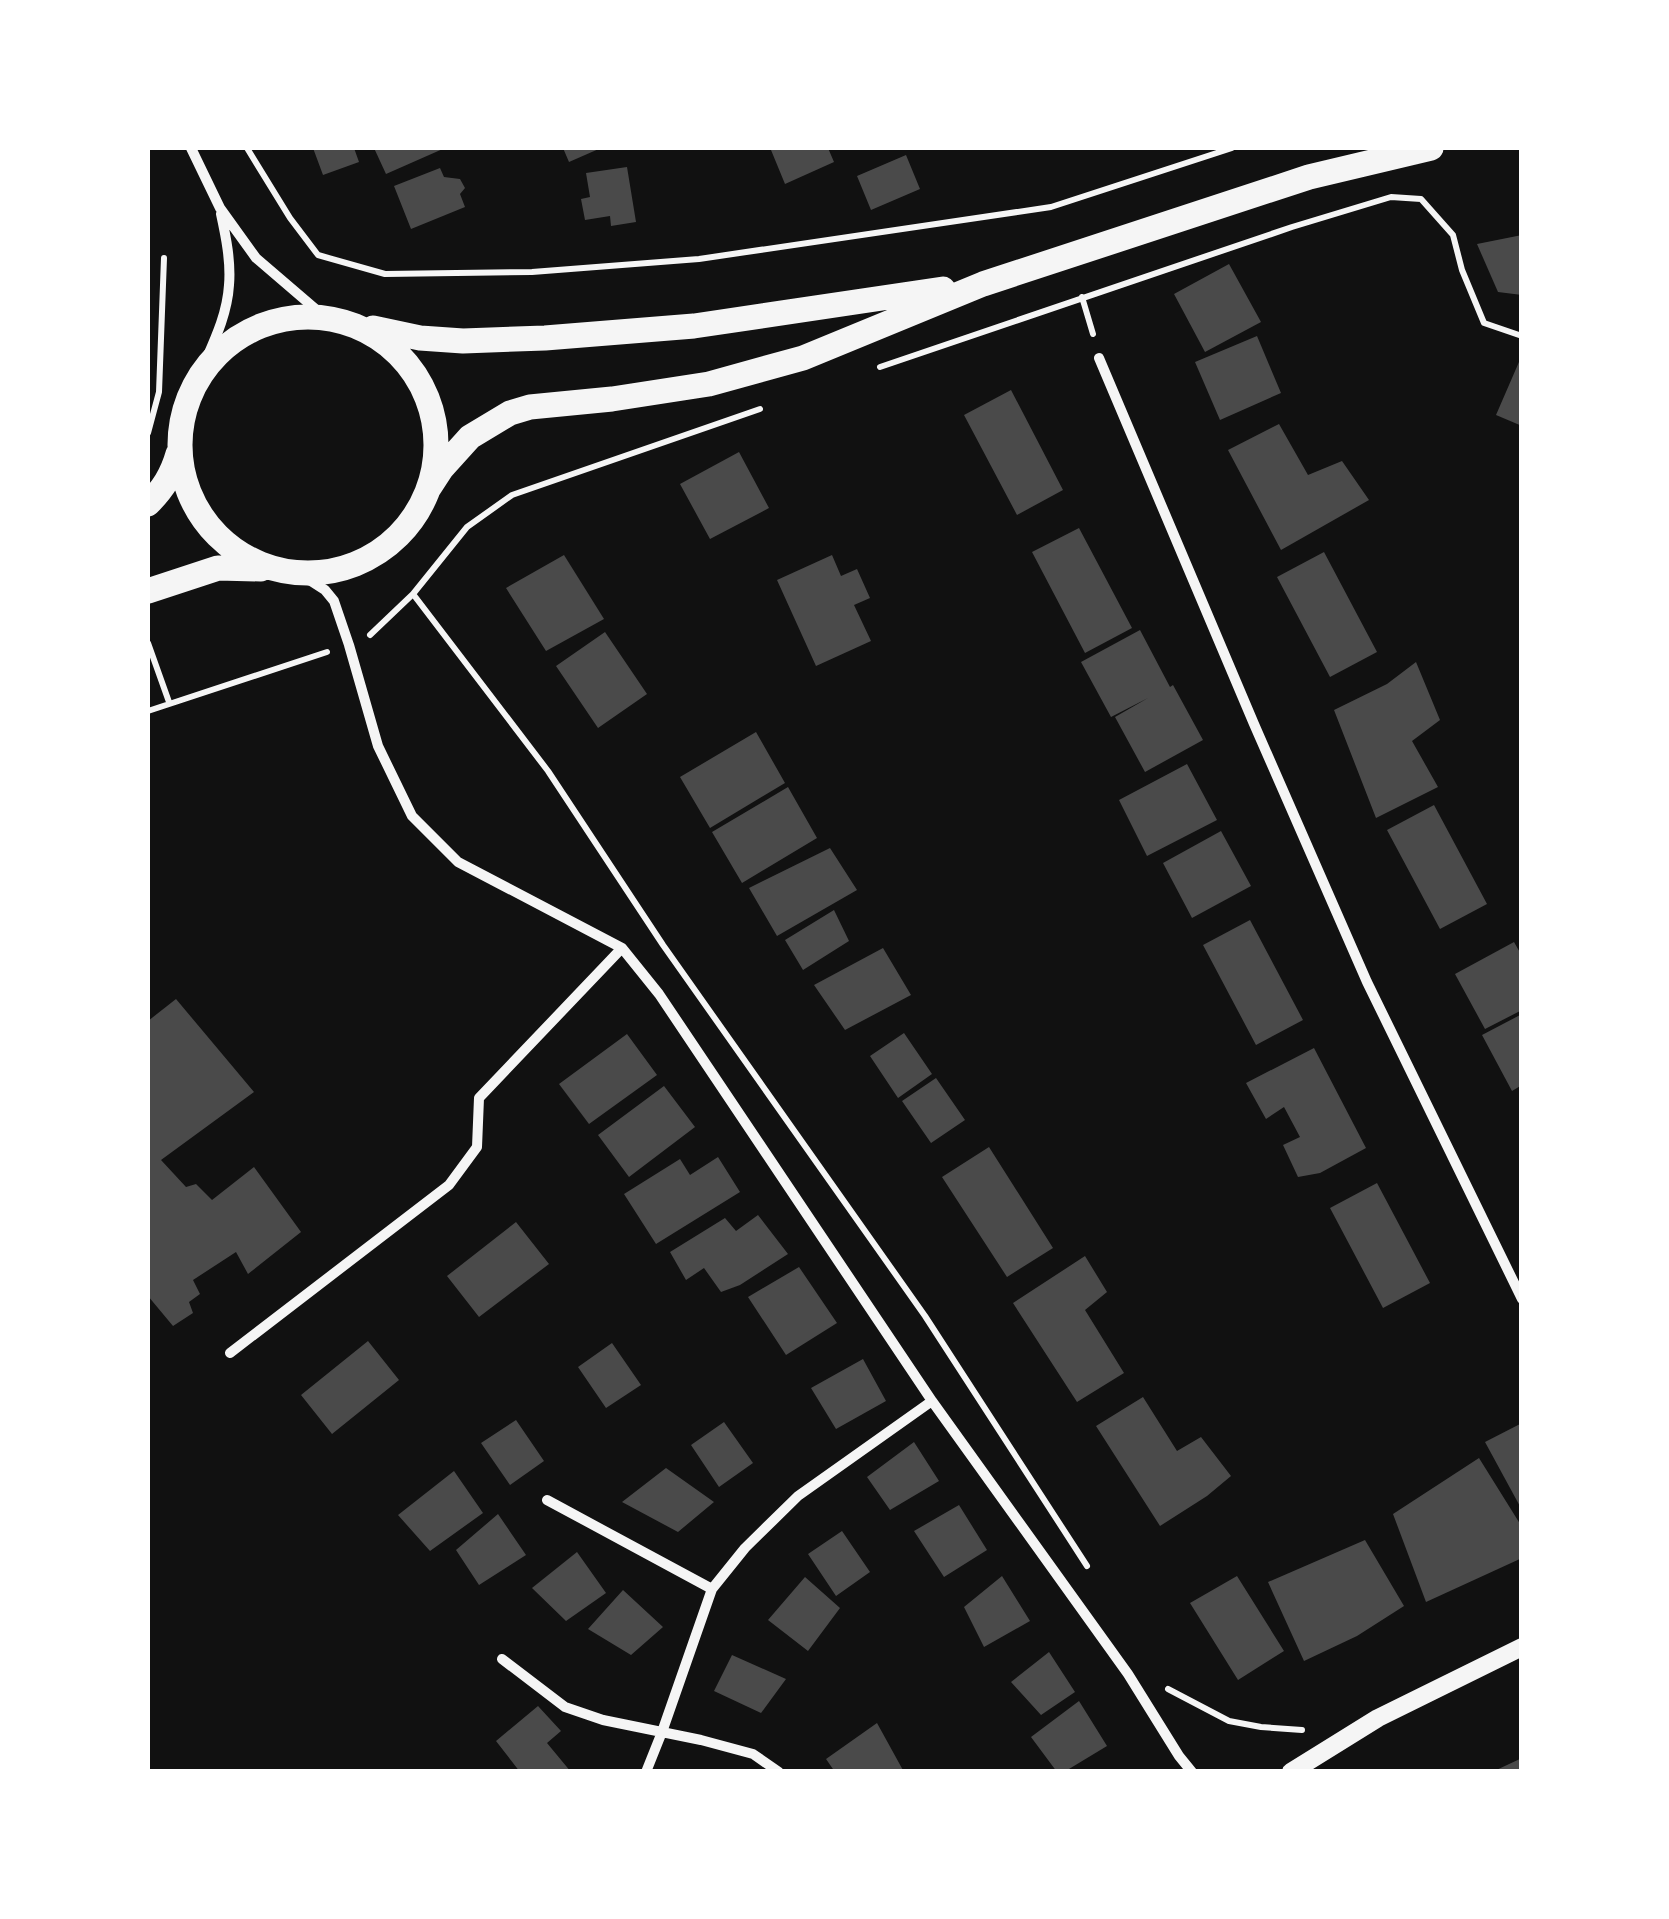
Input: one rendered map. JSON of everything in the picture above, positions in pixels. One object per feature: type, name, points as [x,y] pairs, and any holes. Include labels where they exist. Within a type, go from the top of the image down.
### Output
[{"type":"main road","points":[[148,591],[218,568],[318,574],[354,565],[386,547],[412,521],[442,468],[470,437],[510,413],[530,407],[709,384],[803,358],[983,284],[1309,177],[1431,148]]},
{"type":"main road","points":[[148,504],[173,471],[183,412],[198,376],[224,347],[257,327],[286,318],[315,316],[420,338],[463,342],[694,326],[983,284]]},
{"type":"main road","points":[[335,320],[372,333],[400,355],[421,384],[434,417],[436,452],[429,488]]},
{"type":"main road","points":[[179,451],[190,496],[216,536],[241,556],[286,572]]},
{"type":"street","points":[[190,148],[220,208],[256,258],[335,320]]},
{"type":"street","points":[[198,376],[224,316],[230,284],[220,208]]},
{"type":"street","points":[[1099,358],[1367,982],[1522,1299]]},
{"type":"street","points":[[286,572],[311,581],[334,601],[378,746],[412,816],[458,862],[622,948],[659,994],[932,1402],[1128,1674],[1192,1772]]},
{"type":"street","points":[[230,1353],[449,1185],[476,1147],[480,1098],[622,948]]},
{"type":"street","points":[[646,1772],[712,1589],[745,1548],[798,1496],[932,1402]]},
{"type":"street","points":[[546,1500],[712,1589]]},
{"type":"street","points":[[1292,1772],[1378,1718],[1522,1647]]},
{"type":"street","points":[[502,1658],[565,1707],[603,1720],[753,1754],[779,1772]]},
{"type":"path","points":[[247,148],[318,255],[385,274],[532,272],[699,259],[992,216],[1051,207],[1232,148]]},
{"type":"path","points":[[880,367],[1082,296],[1392,197],[1422,199],[1452,235],[1484,323],[1522,336]]},
{"type":"path","points":[[148,433],[159,392],[164,258]]},
{"type":"path","points":[[1082,296],[1099,358]]},
{"type":"path","points":[[366,640],[413,594],[467,527],[512,495],[770,406]]},
{"type":"path","points":[[413,594],[548,771],[663,946],[925,1316],[1094,1575]]},
{"type":"path","points":[[148,643],[169,702]]},
{"type":"path","points":[[148,710],[330,651]]},
{"type":"path","points":[[1167,1688],[1229,1721],[1304,1730]]},
{"type":"building","points":[[313,148],[354,148],[359,162],[323,175]]},
{"type":"building","points":[[374,148],[445,148],[386,174]]},
{"type":"building","points":[[563,148],[601,148],[569,162]]},
{"type":"building","points":[[828,148],[834,162],[785,184],[771,150]]},
{"type":"building","points":[[906,155],[920,189],[871,210],[857,176]]},
{"type":"building","points":[[627,167],[636,222],[611,226],[610,216],[585,220],[581,199],[590,197],[586,173]]},
{"type":"building","points":[[440,168],[444,177],[460,179],[465,188],[460,194],[465,207],[411,229],[394,186]]},
{"type":"building","points":[[1522,235],[1522,295],[1498,292],[1477,244]]},
{"type":"building","points":[[1229,264],[1261,322],[1205,352],[1174,294]]},
{"type":"building","points":[[1257,336],[1281,393],[1220,420],[1195,362]]},
{"type":"building","points":[[1522,355],[1522,426],[1496,415]]},
{"type":"building","points":[[1011,390],[1063,490],[1017,515],[964,415]]},
{"type":"building","points":[[1279,424],[1308,475],[1342,461],[1369,500],[1281,550],[1228,450]]},
{"type":"building","points":[[739,452],[769,508],[710,539],[680,484]]},
{"type":"building","points":[[1079,528],[1132,628],[1085,653],[1032,552]]},
{"type":"building","points":[[1324,552],[1377,652],[1330,677],[1277,577]]},
{"type":"building","points":[[564,555],[604,619],[546,651],[506,588]]},
{"type":"building","points":[[832,555],[841,576],[857,569],[870,598],[854,605],[871,641],[816,666],[777,580]]},
{"type":"building","points":[[1140,630],[1203,740],[1145,772],[1115,717],[1148,698],[1111,717],[1081,662]]},
{"type":"building","points":[[605,632],[647,694],[598,728],[556,666]]},
{"type":"building","points":[[1416,662],[1440,720],[1412,741],[1438,787],[1376,818],[1334,710],[1387,684]]},
{"type":"building","points":[[756,732],[785,783],[710,828],[680,777]]},
{"type":"building","points":[[1187,764],[1217,820],[1147,856],[1119,800]]},
{"type":"building","points":[[788,787],[817,838],[742,883],[712,832]]},
{"type":"building","points":[[1434,805],[1487,904],[1440,929],[1387,830]]},
{"type":"building","points":[[1221,831],[1251,886],[1192,918],[1163,863]]},
{"type":"building","points":[[830,848],[857,890],[777,936],[749,888]]},
{"type":"building","points":[[834,910],[849,941],[803,970],[785,940]]},
{"type":"building","points":[[1250,920],[1303,1020],[1256,1045],[1203,945]]},
{"type":"building","points":[[1514,942],[1522,956],[1522,1010],[1485,1029],[1455,974]]},
{"type":"building","points":[[883,948],[911,995],[845,1030],[814,985]]},
{"type":"building","points":[[176,999],[254,1092],[161,1160],[186,1187],[196,1184],[212,1200],[254,1167],[301,1232],[248,1274],[236,1252],[193,1280],[200,1294],[189,1302],[193,1313],[173,1326],[148,1296],[148,1021]]},
{"type":"building","points":[[1522,1014],[1522,1085],[1512,1091],[1482,1035]]},
{"type":"building","points":[[904,1033],[932,1074],[898,1098],[870,1056]]},
{"type":"building","points":[[627,1034],[657,1075],[589,1124],[559,1084]]},
{"type":"building","points":[[1314,1048],[1366,1148],[1320,1173],[1298,1177],[1283,1145],[1300,1137],[1284,1107],[1266,1119],[1246,1083]]},
{"type":"building","points":[[936,1078],[965,1120],[931,1143],[902,1101]]},
{"type":"building","points":[[664,1086],[695,1127],[629,1177],[598,1135]]},
{"type":"building","points":[[989,1147],[1053,1248],[1007,1277],[942,1177]]},
{"type":"building","points":[[718,1157],[740,1192],[656,1244],[624,1194],[680,1159],[690,1175]]},
{"type":"building","points":[[1377,1183],[1430,1283],[1383,1308],[1330,1208]]},
{"type":"building","points":[[758,1215],[788,1254],[740,1285],[721,1292],[704,1268],[686,1280],[670,1252],[725,1218],[736,1231]]},
{"type":"building","points":[[516,1222],[549,1264],[479,1317],[447,1276]]},
{"type":"building","points":[[1085,1256],[1107,1292],[1085,1310],[1124,1373],[1077,1402],[1013,1303]]},
{"type":"building","points":[[799,1267],[837,1323],[786,1355],[748,1297]]},
{"type":"building","points":[[368,1341],[399,1380],[332,1434],[301,1395]]},
{"type":"building","points":[[612,1343],[641,1385],[606,1408],[578,1367]]},
{"type":"building","points":[[863,1359],[886,1401],[836,1429],[811,1388]]},
{"type":"building","points":[[1143,1397],[1177,1451],[1201,1437],[1231,1476],[1160,1526],[1096,1426]]},
{"type":"building","points":[[516,1420],[544,1461],[510,1485],[481,1443]]},
{"type":"building","points":[[724,1422],[753,1463],[719,1487],[691,1445]]},
{"type":"building","points":[[1522,1423],[1522,1510],[1485,1442]]},
{"type":"building","points":[[914,1442],[939,1481],[890,1510],[867,1477]]},
{"type":"building","points":[[1479,1458],[1522,1527],[1522,1558],[1426,1602],[1393,1514]]},
{"type":"building","points":[[666,1468],[714,1502],[678,1532],[622,1502]]},
{"type":"building","points":[[454,1471],[483,1513],[430,1551],[398,1515]]},
{"type":"building","points":[[959,1505],[987,1550],[944,1577],[914,1531]]},
{"type":"building","points":[[498,1514],[526,1555],[479,1585],[456,1550]]},
{"type":"building","points":[[842,1531],[870,1572],[836,1596],[808,1554]]},
{"type":"building","points":[[1365,1540],[1404,1606],[1357,1636],[1304,1661],[1268,1582]]},
{"type":"building","points":[[577,1552],[606,1593],[566,1621],[532,1588]]},
{"type":"building","points":[[1002,1576],[1030,1621],[984,1647],[964,1607]]},
{"type":"building","points":[[1237,1576],[1284,1651],[1238,1680],[1190,1603]]},
{"type":"building","points":[[805,1577],[840,1608],[808,1651],[768,1620]]},
{"type":"building","points":[[623,1590],[663,1627],[631,1655],[588,1629]]},
{"type":"building","points":[[1049,1652],[1075,1692],[1041,1715],[1011,1682]]},
{"type":"building","points":[[732,1655],[786,1679],[761,1713],[714,1691]]},
{"type":"building","points":[[1079,1701],[1107,1746],[1064,1772],[1057,1772],[1031,1737]]},
{"type":"building","points":[[538,1706],[561,1731],[547,1743],[571,1772],[520,1772],[496,1741]]},
{"type":"building","points":[[877,1723],[904,1772],[835,1772],[826,1759]]},
{"type":"building","points":[[1522,1758],[1522,1772],[1492,1772]]}]
